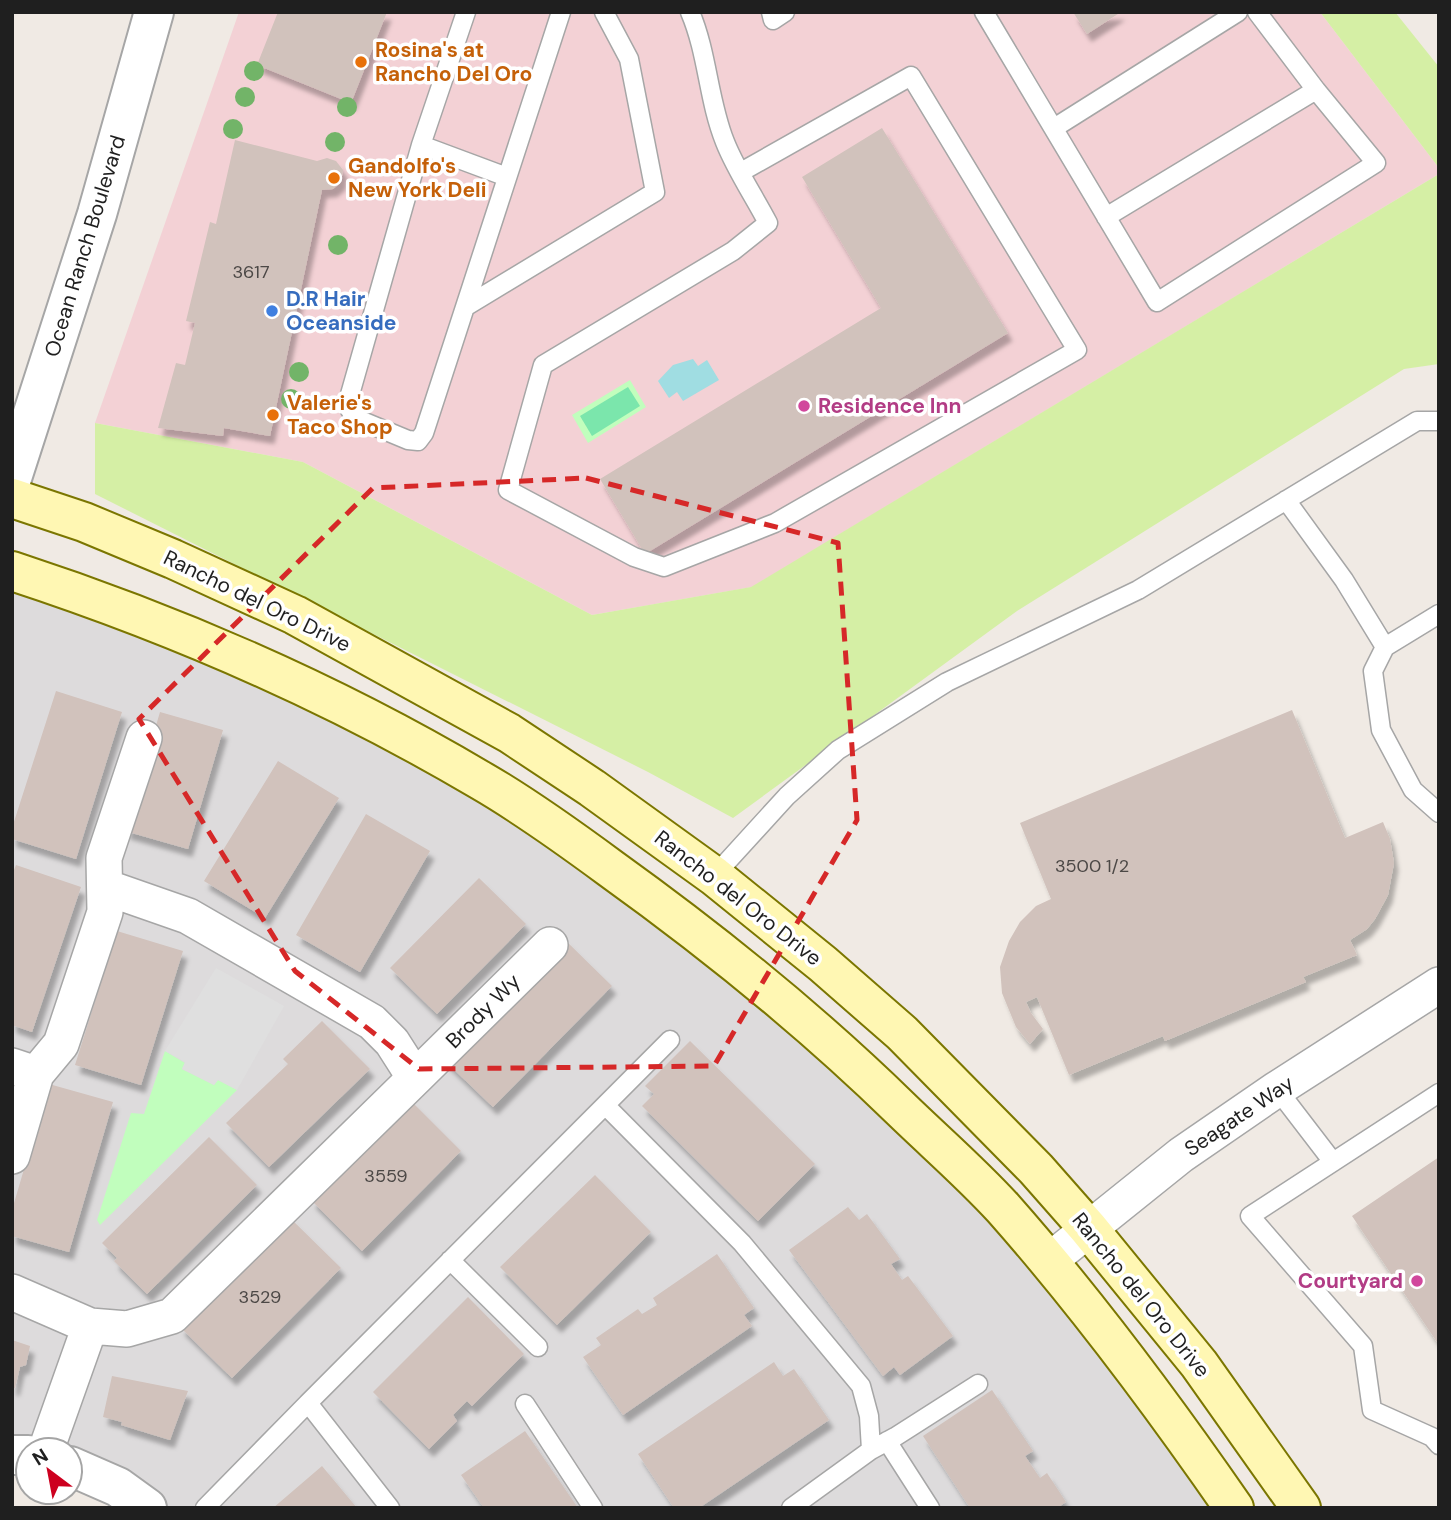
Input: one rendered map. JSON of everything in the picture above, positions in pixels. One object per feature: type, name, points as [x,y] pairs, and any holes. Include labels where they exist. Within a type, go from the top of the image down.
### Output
[{"type":"main road","name":"Rancho del Oro Drive","points":[[12,498],[84,522],[295,615],[509,733],[592,788],[714,876],[823,964],[902,1033],[1036,1169],[1199,1364],[1301,1508]]},
{"type":"main road","points":[[12,571],[139,616],[358,713],[481,780],[562,833],[681,919],[788,1005],[864,1073],[989,1195],[1049,1261],[1156,1396],[1234,1508]]},
{"type":"street","name":"Ocean Ranch Boulevard","points":[[12,478],[97,214],[154,12]]},
{"type":"street","points":[[12,1156],[24,1070],[61,1044],[105,912],[104,858],[144,738]]},
{"type":"street","points":[[105,887],[188,916],[372,1022],[392,1042],[415,1078]]},
{"type":"street","name":"Brody Wy","points":[[12,1292],[90,1326],[127,1329],[172,1316],[550,945]]},
{"type":"street","name":"Seagate Way","points":[[1049,1261],[1181,1155],[1277,1089],[1439,985]]},
{"type":"street","points":[[51,1436],[90,1326]]},
{"type":"street","points":[[84,1472],[118,1487],[147,1508]]},
{"type":"lane","points":[[466,12],[421,145],[348,394],[347,405],[355,418],[408,440],[418,441],[424,433],[561,12]]},
{"type":"lane","points":[[465,307],[655,192],[629,59],[604,12]]},
{"type":"lane","points":[[690,12],[706,63],[722,134],[741,172],[768,223],[733,251],[543,365],[509,490],[634,557],[664,567],[775,523],[1077,350],[911,76],[741,172]]},
{"type":"lane","points":[[771,12],[773,20],[785,12]]},
{"type":"lane","points":[[984,12],[1157,302],[1376,163],[1257,12]]},
{"type":"lane","points":[[1054,128],[1238,12]]},
{"type":"lane","points":[[1106,217],[1316,90]]},
{"type":"lane","points":[[421,145],[507,177]]},
{"type":"lane","points":[[714,876],[787,796],[838,750],[947,682],[1138,590],[1417,421],[1439,421]]},
{"type":"lane","points":[[1286,500],[1344,580],[1385,647]]},
{"type":"lane","points":[[1439,614],[1385,647],[1373,671],[1381,730],[1413,790],[1439,813]]},
{"type":"lane","points":[[205,1508],[670,1040]]},
{"type":"lane","points":[[1277,1089],[1333,1162]]},
{"type":"lane","points":[[1439,1093],[1250,1216],[1363,1346],[1372,1410],[1432,1437],[1439,1445]]},
{"type":"lane","points":[[606,1106],[742,1243],[861,1386],[869,1416],[871,1450]]},
{"type":"lane","points":[[450,1260],[538,1346]]},
{"type":"lane","points":[[791,1508],[871,1450],[978,1384]]},
{"type":"lane","points":[[308,1403],[390,1508]]},
{"type":"lane","points":[[525,1404],[593,1508]]},
{"type":"lane","points":[[887,1441],[930,1508]]},
{"type":"highlighted area","points":[[586,478],[838,543],[857,820],[714,1066],[419,1069],[295,971],[139,719],[373,488]]},
{"type":"shaded area","points":[[239,12],[1320,12],[1439,168],[1439,174],[752,587],[592,615],[303,462],[95,423]]},
{"type":"shaded area","points":[[12,571],[250,663],[681,919],[1049,1261],[1231,1508],[147,1508],[84,1474],[84,1436],[14,1436],[12,1455]]},
{"type":"shaded area","points":[[216,968],[284,1006],[237,1090],[218,1080],[214,1085],[182,1069],[185,1062],[165,1051]]},
{"type":"green space","points":[[1320,12],[1395,12],[1439,67],[1439,168]]},
{"type":"green space","points":[[1439,174],[1439,364],[1404,369],[1017,611],[733,818],[648,772],[95,494],[95,423],[303,462],[592,615],[751,587]]},
{"type":"green space","points":[[630,380],[646,407],[588,443],[572,415]]},
{"type":"green space","points":[[628,387],[640,406],[592,436],[580,416]]},
{"type":"green space","points":[[165,1051],[185,1063],[182,1069],[214,1085],[218,1080],[237,1090],[100,1225],[97,1220],[131,1113],[144,1114]]},
{"type":"water","points":[[693,359],[698,366],[707,360],[719,380],[683,401],[677,392],[669,398],[658,381],[673,365]]},
{"type":"building","points":[[278,12],[387,12],[351,103],[257,65]]},
{"type":"building","points":[[1073,12],[1121,12],[1087,34]]},
{"type":"building","name":"Residence Inn","points":[[882,128],[1008,333],[645,554],[600,479],[881,308],[802,177]]},
{"type":"building","points":[[235,140],[317,161],[327,158],[336,161],[343,170],[341,182],[333,189],[322,190],[270,436],[224,428],[223,436],[158,428],[176,363],[185,365],[195,323],[186,321],[210,222],[216,224]]},
{"type":"building","points":[[56,691],[122,712],[76,859],[12,839],[12,828]]},
{"type":"building","points":[[1292,710],[1345,838],[1383,822],[1390,839],[1394,863],[1388,895],[1367,929],[1350,940],[1357,955],[1303,977],[1306,982],[1165,1041],[1163,1036],[1069,1075],[1037,997],[1026,1002],[1043,1029],[1030,1044],[1016,1027],[1002,993],[1000,967],[1009,941],[1020,922],[1036,906],[1051,899],[1020,823]]},
{"type":"building","points":[[160,712],[223,730],[188,849],[125,831]]},
{"type":"building","points":[[278,761],[339,798],[265,918],[204,881]]},
{"type":"building","points":[[366,814],[430,851],[360,972],[296,935]]},
{"type":"building","points":[[16,865],[81,887],[32,1032],[12,1025],[12,875]]},
{"type":"building","points":[[479,878],[526,924],[437,1014],[390,968]]},
{"type":"building","points":[[117,931],[183,951],[141,1085],[75,1065]]},
{"type":"building","points":[[563,938],[612,986],[493,1107],[443,1059]]},
{"type":"building","points":[[322,1021],[370,1069],[269,1167],[226,1123],[288,1064],[283,1059]]},
{"type":"building","points":[[690,1041],[815,1164],[758,1221],[642,1106],[654,1094],[645,1086]]},
{"type":"building","points":[[49,1084],[113,1102],[69,1252],[12,1236],[12,1210]]},
{"type":"building","points":[[410,1100],[461,1151],[362,1251],[311,1200]]},
{"type":"building","points":[[209,1137],[257,1185],[147,1294],[114,1261],[117,1258],[102,1243]]},
{"type":"building","name":"Courtyard","points":[[1439,1157],[1439,1345],[1352,1216]]},
{"type":"building","points":[[595,1175],[651,1232],[557,1325],[500,1267]]},
{"type":"building","points":[[848,1207],[859,1220],[867,1214],[900,1259],[891,1264],[902,1280],[908,1276],[953,1336],[900,1375],[894,1367],[883,1376],[789,1250]]},
{"type":"building","points":[[289,1217],[341,1268],[232,1378],[180,1327]]},
{"type":"building","points":[[717,1254],[754,1308],[744,1315],[752,1326],[623,1415],[583,1357],[601,1345],[596,1338],[638,1309],[642,1314],[657,1305],[653,1298]]},
{"type":"building","points":[[468,1297],[524,1354],[472,1406],[467,1401],[453,1415],[457,1421],[429,1449],[373,1392]]},
{"type":"building","points":[[12,1340],[30,1346],[26,1365],[20,1367],[15,1388],[12,1388]]},
{"type":"building","points":[[774,1362],[783,1376],[794,1369],[829,1420],[699,1508],[674,1508],[638,1454]]},
{"type":"building","points":[[112,1376],[188,1391],[170,1440],[103,1417]]},
{"type":"building","points":[[992,1390],[1033,1451],[1025,1456],[1040,1478],[1047,1473],[1066,1502],[1057,1508],[970,1508],[923,1436]]},
{"type":"building","points":[[525,1431],[578,1508],[484,1508],[461,1475]]},
{"type":"building","points":[[322,1466],[357,1508],[273,1508]]},
{"type":"place","name":"Rosina's at Rancho Del Oro","points":[[361,62]]},
{"type":"place","name":"Gandolfo's New York Deli","points":[[334,178]]},
{"type":"place","name":"D.R Hair Oceanside","points":[[272,311]]},
{"type":"place","name":"Residence Inn","points":[[804,406]]},
{"type":"place","name":"Valerie's Taco Shop","points":[[273,415]]},
{"type":"place","name":"Courtyard","points":[[1417,1281]]}]
